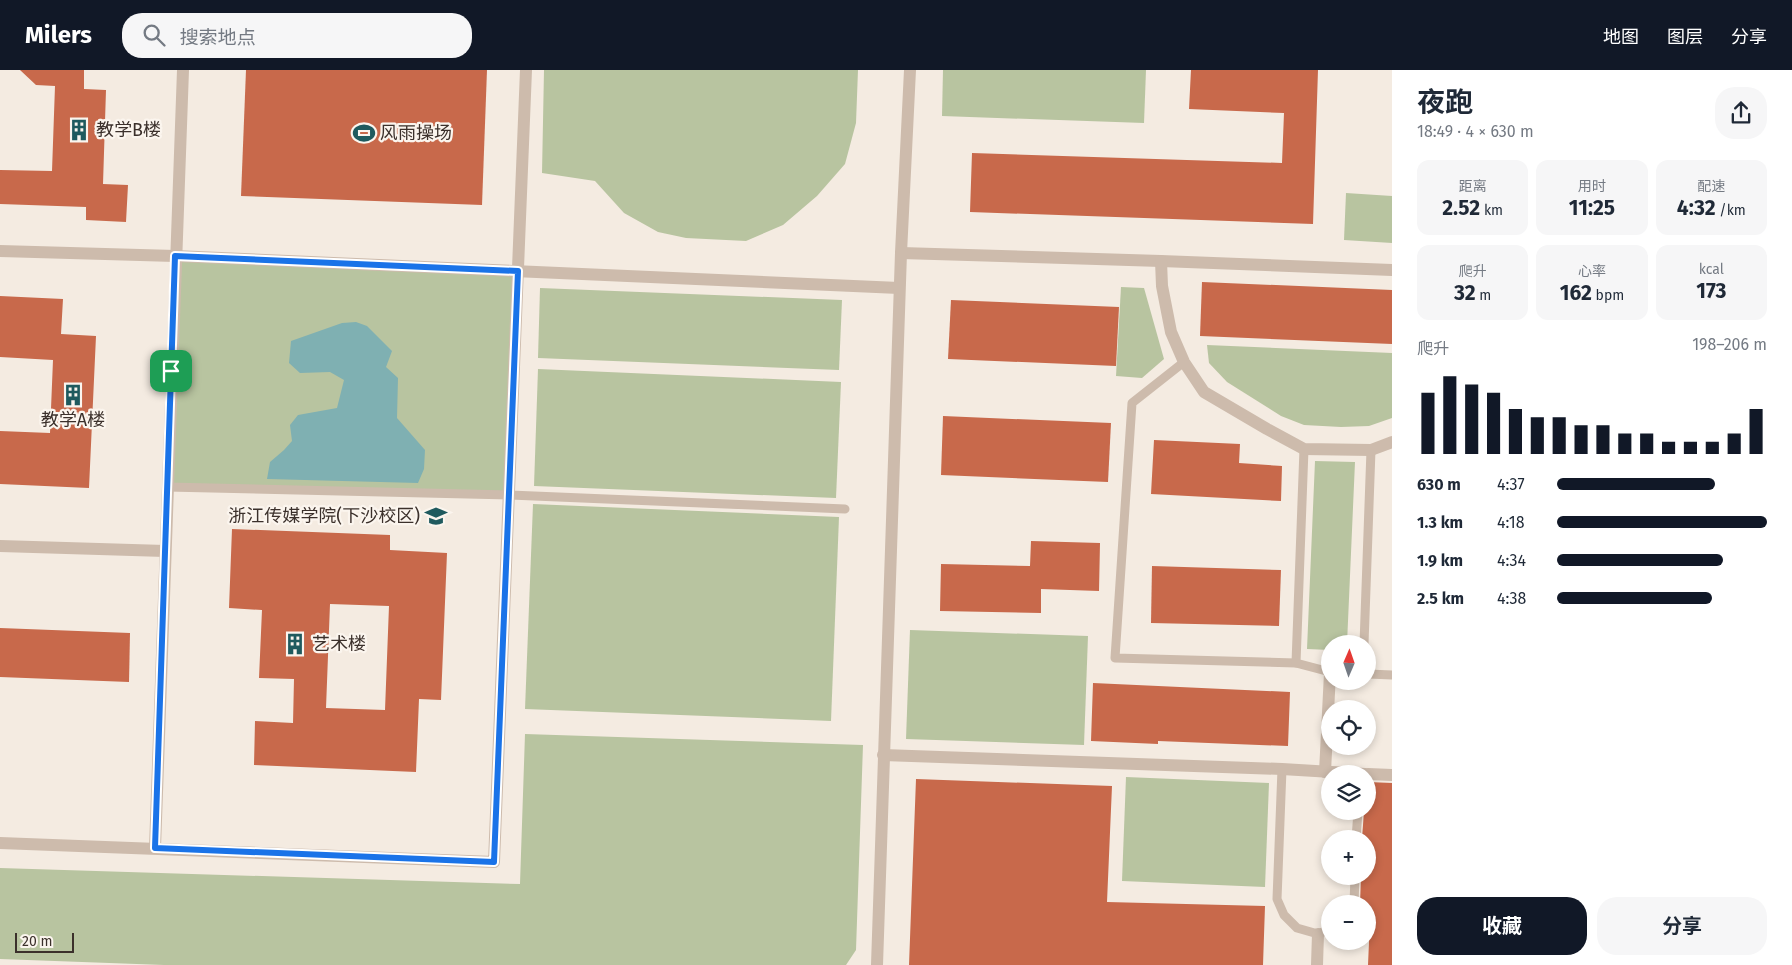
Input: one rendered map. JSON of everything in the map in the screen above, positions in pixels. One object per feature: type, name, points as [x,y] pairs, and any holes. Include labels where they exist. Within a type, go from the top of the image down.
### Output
[{"type":"street","points":[[155,848],[182,70]]},
{"type":"street","points":[[0,843],[494,862],[526,70]]},
{"type":"street","points":[[877,965],[900,253],[910,70]]},
{"type":"street","points":[[0,251],[175,256],[899,288]]},
{"type":"street","points":[[900,253],[1392,270]]},
{"type":"street","points":[[1161,261],[1162,286],[1171,332],[1184,362],[1204,392],[1304,449],[1372,450],[1392,442]]},
{"type":"street","points":[[0,546],[165,551]]},
{"type":"street","points":[[1325,765],[1329,690]]},
{"type":"street","points":[[883,755],[1321,772]]},
{"type":"street","points":[[1376,774],[1392,775]]},
{"type":"street","points":[[1317,965],[1321,946]]},
{"type":"lane","points":[[1184,362],[1132,402],[1116,658],[1296,663],[1321,670]]},
{"type":"lane","points":[[1296,663],[1304,449]]},
{"type":"lane","points":[[1364,635],[1372,450]]},
{"type":"lane","points":[[167,487],[510,495],[845,509]]},
{"type":"lane","points":[[1376,674],[1392,675]]},
{"type":"lane","points":[[1282,769],[1277,899],[1284,915],[1297,928],[1321,931]]},
{"type":"green space","points":[[544,70],[858,70],[856,123],[845,164],[817,196],[783,225],[746,241],[686,238],[658,232],[624,213],[595,181],[542,173]]},
{"type":"green space","points":[[943,70],[1146,70],[1144,123],[942,116]]},
{"type":"green space","points":[[1346,193],[1392,196],[1392,243],[1344,240]]},
{"type":"green space","points":[[175,256],[519,271],[510,495],[167,487]]},
{"type":"green space","points":[[1121,287],[1144,288],[1164,359],[1142,378],[1116,376]]},
{"type":"green space","points":[[540,288],[842,300],[839,370],[538,358]]},
{"type":"green space","points":[[1207,345],[1392,353],[1392,418],[1369,426],[1341,427],[1304,425],[1281,416],[1227,382],[1209,363]]},
{"type":"green space","points":[[538,369],[841,382],[836,498],[534,486]]},
{"type":"green space","points":[[1315,461],[1355,462],[1347,635],[1321,635],[1321,650],[1307,649]]},
{"type":"green space","points":[[533,504],[839,517],[831,721],[525,709]]},
{"type":"green space","points":[[910,630],[1088,636],[1084,745],[906,739]]},
{"type":"green space","points":[[525,734],[863,745],[856,950],[846,965],[164,965],[0,959],[0,868],[520,884]]},
{"type":"green space","points":[[1126,777],[1269,783],[1265,887],[1122,881]]},
{"type":"water","points":[[356,322],[367,326],[392,351],[386,367],[398,378],[397,418],[425,450],[424,469],[418,483],[267,479],[270,462],[292,441],[290,425],[298,415],[337,408],[344,380],[330,372],[300,373],[289,363],[291,341],[342,323]]},
{"type":"building","name":"教学B楼","points":[[20,70],[84,70],[84,89],[106,90],[103,184],[128,185],[126,222],[86,220],[86,207],[0,204],[0,170],[52,171],[55,86],[36,85]]},
{"type":"building","name":"风雨操场","points":[[246,70],[487,70],[482,205],[241,196]]},
{"type":"building","points":[[1191,70],[1318,70],[1313,224],[970,212],[972,153],[1282,163],[1284,113],[1189,109]]},
{"type":"building","points":[[1202,282],[1392,290],[1392,344],[1200,336]]},
{"type":"building","name":"教学A楼","points":[[0,296],[63,299],[61,334],[96,336],[89,488],[0,484],[0,431],[50,433],[53,360],[0,357]]},
{"type":"building","points":[[951,300],[1119,307],[1116,366],[948,359]]},
{"type":"building","points":[[943,416],[1111,423],[1108,482],[941,475]]},
{"type":"building","points":[[1154,440],[1240,444],[1239,463],[1282,466],[1281,501],[1151,494]]},
{"type":"building","name":"艺术楼","points":[[232,529],[390,535],[390,550],[447,553],[441,700],[419,699],[416,772],[254,765],[255,721],[293,723],[294,679],[259,678],[262,610],[229,608]],"holes":[[[330,604],[389,606],[385,710],[326,708]]]},
{"type":"building","points":[[1031,541],[1100,543],[1099,591],[1041,589],[1041,613],[940,611],[941,564],[1030,566]]},
{"type":"building","points":[[1152,566],[1281,570],[1279,626],[1151,623]]},
{"type":"building","points":[[0,628],[130,633],[129,682],[0,677]]},
{"type":"building","points":[[1093,683],[1290,692],[1288,746],[1158,741],[1158,744],[1091,741]]},
{"type":"building","points":[[916,779],[1112,786],[1107,902],[1265,906],[1263,965],[909,965]]},
{"type":"building","points":[[1376,782],[1392,783],[1392,965],[1368,965],[1369,950],[1376,950],[1376,895],[1360,895],[1361,885],[1376,885],[1376,830],[1363,830],[1363,820],[1376,820]]},
{"type":"place","name":"教学B楼","points":[[79,130]]},
{"type":"place","name":"风雨操场","points":[[364,133]]},
{"type":"place","name":"教学A楼","points":[[73,395]]},
{"type":"place","name":"浙江传媒学院(下沙校区)","points":[[436,516]]},
{"type":"place","name":"艺术楼","points":[[295,644]]},
{"type":"route","points":[[175,256],[518,271],[494,862],[155,848],[171,371],[175,256]]}]
